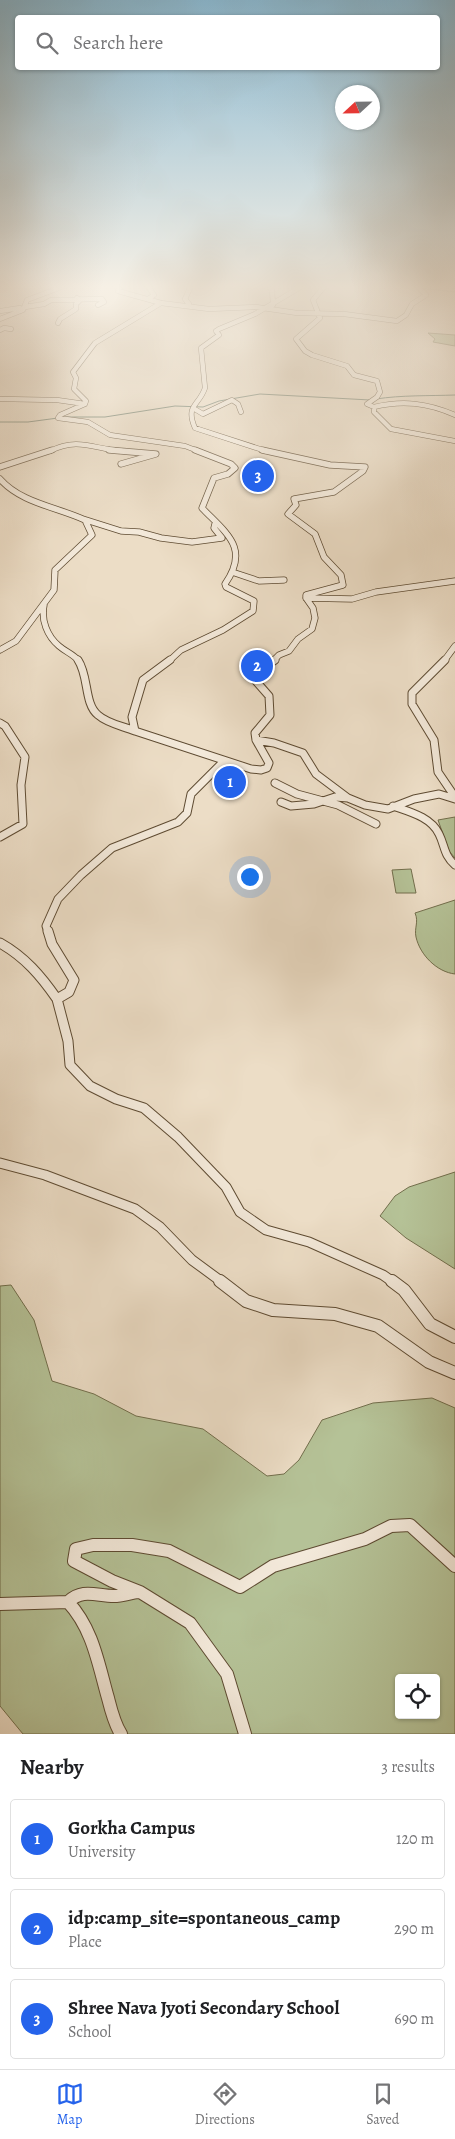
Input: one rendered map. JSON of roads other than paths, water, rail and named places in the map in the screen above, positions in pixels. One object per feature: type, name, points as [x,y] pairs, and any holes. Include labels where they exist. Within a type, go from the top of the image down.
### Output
[{"type":"street","points":[[77,369],[73,375],[76,378],[74,389],[86,401],[85,404]]},
{"type":"street","points":[[203,369],[205,380],[203,394],[192,405],[190,418],[195,428],[239,445],[272,454],[328,464],[365,467],[334,492],[294,499],[296,505],[288,514],[315,534],[324,556],[341,575],[343,585],[306,595],[306,598]]},
{"type":"street","points":[[349,369],[354,375],[377,381],[380,392],[377,397],[367,404],[374,406],[394,402],[429,404],[455,415]]},
{"type":"street","points":[[0,399],[57,400],[85,404]]},
{"type":"street","points":[[193,408],[203,414],[232,400],[238,404],[240,412]]},
{"type":"street","points":[[85,404],[60,415],[58,418],[88,422],[110,435],[185,446],[230,464],[235,468],[228,474],[214,478],[202,508],[234,543],[237,559],[235,573],[225,584],[226,587],[254,601],[253,611],[223,630],[181,650],[162,667],[146,676],[143,680],[132,716],[135,731]]},
{"type":"street","points":[[374,406],[374,412],[391,429],[455,441]]},
{"type":"street","points":[[0,467],[48,452],[64,444],[94,445],[109,450],[156,454],[121,464]]},
{"type":"street","points":[[0,479],[8,488],[33,502],[57,507],[83,519],[121,531],[192,542],[222,538],[214,528],[215,522]]},
{"type":"street","points":[[0,650],[16,641],[54,590],[55,570],[92,535],[83,519]]},
{"type":"street","points":[[235,573],[239,576],[257,580],[284,580]]},
{"type":"street","points":[[306,598],[352,599],[376,592],[455,581]]},
{"type":"street","points":[[46,600],[43,618],[46,626],[58,645],[73,653],[83,667],[89,704],[98,716],[135,731],[224,761],[261,770],[267,768],[269,763],[256,740],[255,733],[270,714],[270,696],[255,680],[259,671],[270,665],[279,655],[289,651],[298,639],[312,629],[315,618],[313,608],[306,598]]},
{"type":"street","points":[[455,646],[440,666],[412,693],[412,704],[434,740],[438,772],[455,798]]},
{"type":"street","points":[[0,723],[5,726],[25,757],[21,785],[23,824]]},
{"type":"street","points":[[256,740],[271,742],[303,753],[309,767],[323,782],[348,798]]},
{"type":"street","points":[[57,999],[69,992],[74,980],[52,944],[46,926],[58,899],[81,874],[112,848],[178,822],[186,813],[191,794],[224,761]]},
{"type":"street","points":[[275,783],[287,791],[326,801],[352,811],[364,821],[376,824]]},
{"type":"street","points":[[281,802],[291,806],[314,804],[335,797],[348,798],[378,808],[388,809],[414,799],[431,797],[438,794],[455,798]]},
{"type":"street","points":[[393,806],[424,818],[439,833],[446,858],[455,865]]},
{"type":"street","points":[[0,833],[23,824]]},
{"type":"street","points":[[0,837],[23,824]]},
{"type":"street","points":[[0,943],[17,952],[40,974],[57,999],[68,1041],[70,1065],[90,1086],[116,1099],[144,1108],[178,1137],[226,1187],[240,1212],[266,1230],[309,1242],[383,1275],[404,1290],[430,1324],[455,1337]]},
{"type":"street","points":[[0,1163],[45,1175],[135,1209],[160,1227],[192,1260],[246,1301],[273,1310],[334,1314],[378,1326],[430,1362],[455,1372]]},
{"type":"street","points":[[246,1734],[227,1674],[190,1623],[140,1592],[112,1581],[74,1561],[76,1549],[93,1545],[132,1545],[169,1551],[240,1587],[273,1566],[365,1539],[391,1526],[410,1525],[455,1566]]},
{"type":"street","points":[[68,1602],[73,1596],[96,1592],[115,1596],[140,1592]]},
{"type":"street","points":[[0,1604],[68,1602],[77,1611],[95,1648],[109,1701],[121,1734]]},
{"type":"waterway","points":[[66,417],[105,417],[175,406],[203,407],[219,401],[260,394],[370,400]]},
{"type":"waterway","points":[[376,399],[405,396],[455,395]]},
{"type":"waterway","points":[[0,422],[28,422],[58,418]]},
{"type":"place","name":"Shree Nava Jyoti Secondary School","points":[[258,476]]},
{"type":"place","name":"idp:camp_site=spontaneous_camp","points":[[257,666]]},
{"type":"place","name":"Gorkha Campus","points":[[230,782]]}]
